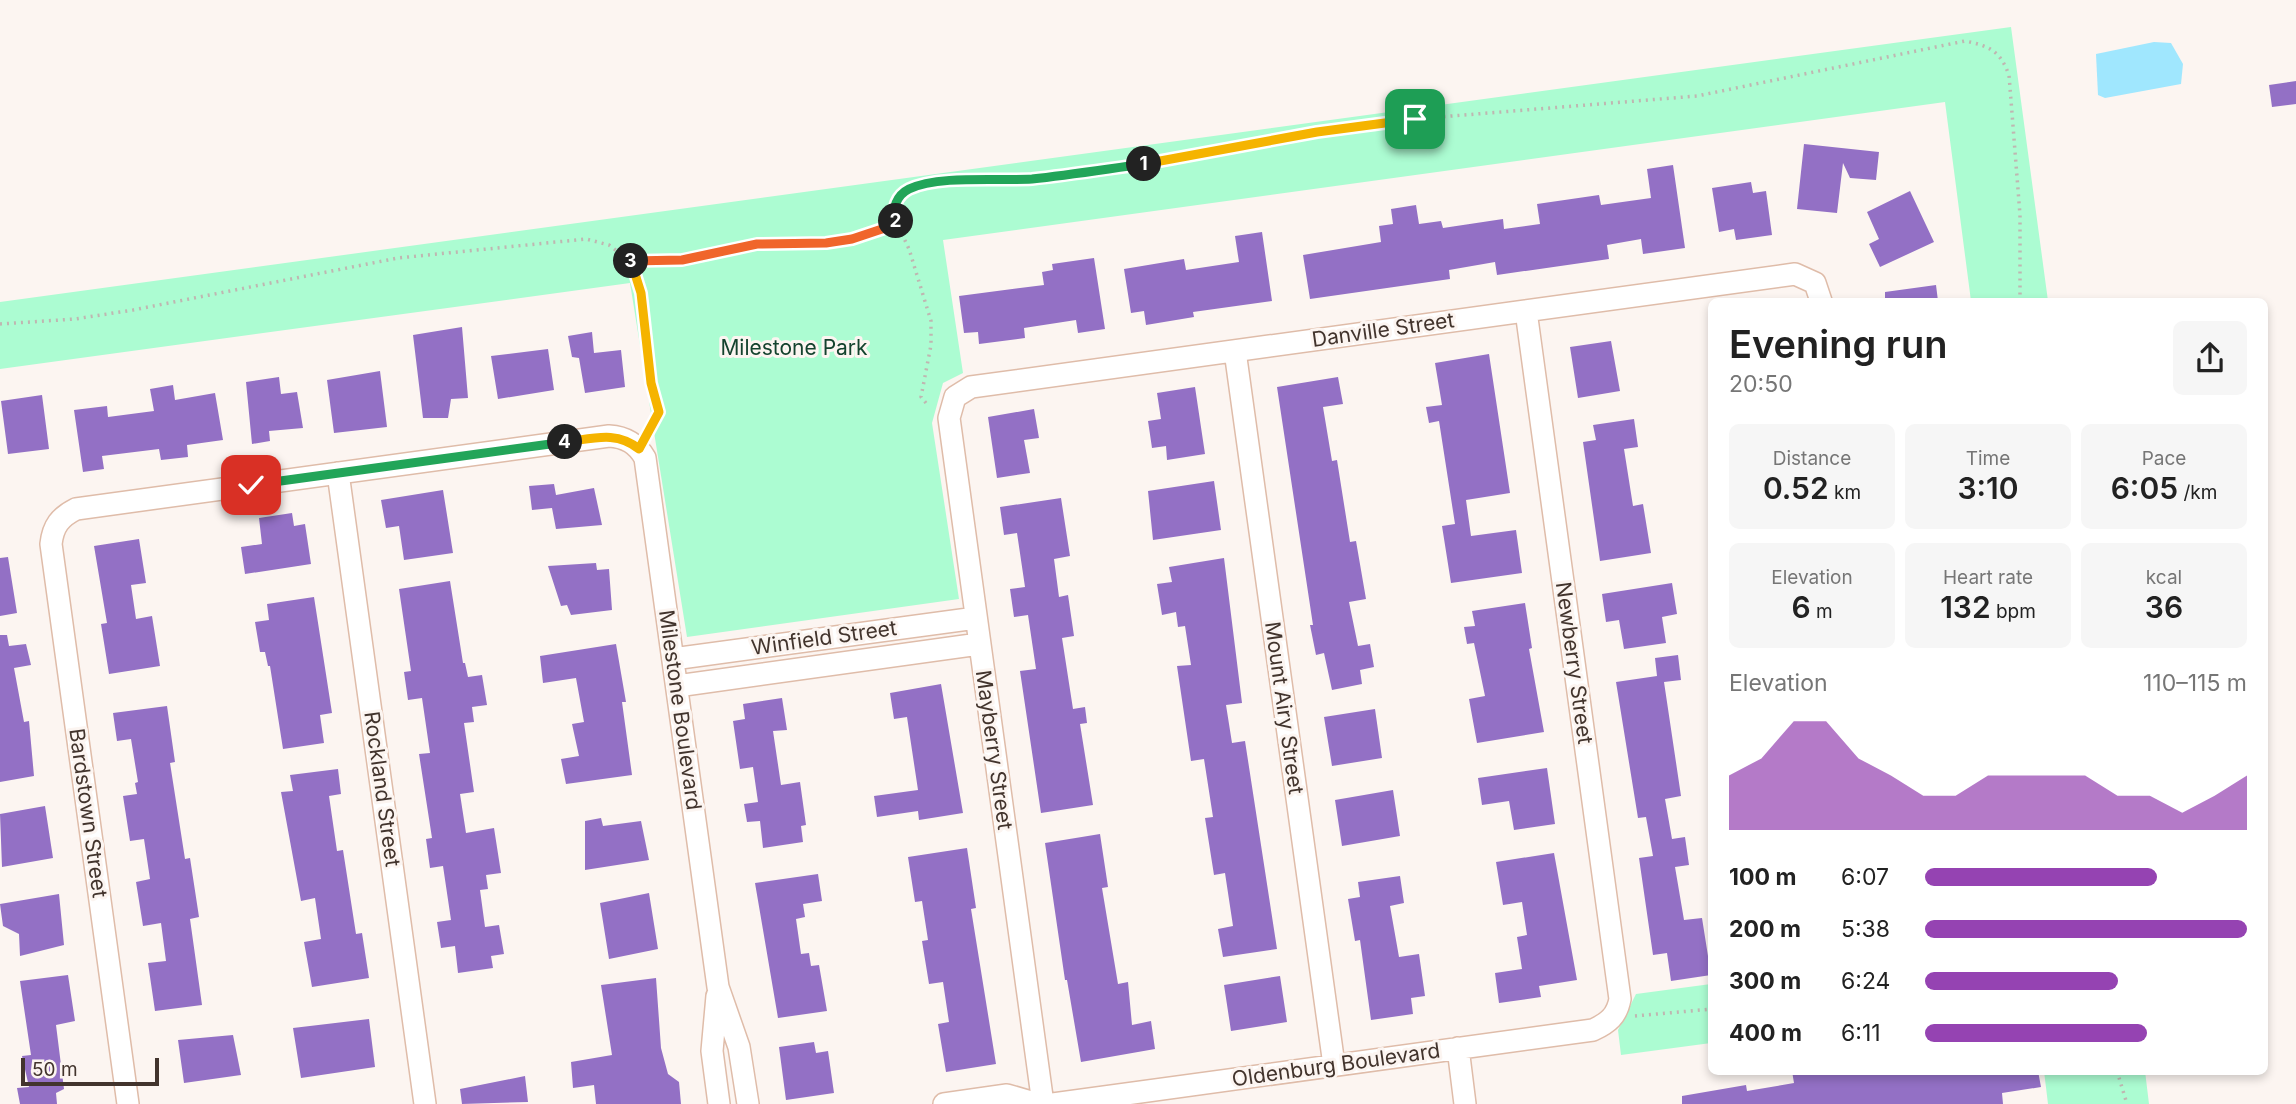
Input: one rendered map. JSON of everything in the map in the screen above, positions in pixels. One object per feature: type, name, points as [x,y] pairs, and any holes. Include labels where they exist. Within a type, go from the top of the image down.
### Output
[{"type":"street","name":"Danville Street","points":[[955,397],[971,387],[1795,274],[1812,281],[1819,290],[1820,298]]},
{"type":"street","name":"Newberry Street","points":[[1526,311],[1620,999],[1615,1015]]},
{"type":"street","name":"Mount Airy Street","points":[[1236,351],[1334,1065]]},
{"type":"street","name":"Mayberry Street","points":[[955,397],[949,418],[1040,1104]]},
{"type":"street","points":[[338,473],[610,436],[633,444]]},
{"type":"street","name":"Milestone Boulevard","points":[[633,444],[645,458],[718,987],[739,1047],[748,1104]]},
{"type":"street","name":"Bardstown Street","points":[[128,1104],[51,544],[52,533],[65,514],[76,509],[338,473]]},
{"type":"street","name":"Rockland Street","points":[[338,473],[425,1104]]},
{"type":"street","name":"Winfield Street","points":[[673,659],[976,618]]},
{"type":"street","name":"Winfield Street","points":[[677,686],[979,644]]},
{"type":"street","name":"Milestone Boulevard","points":[[718,987],[712,1051],[719,1104]]},
{"type":"street","name":"Oldenburg Boulevard","points":[[1053,1104],[1111,1100],[1334,1065],[1593,1030],[1605,1025],[1615,1015]]},
{"type":"street","points":[[1458,1048],[1465,1104]]},
{"type":"street","points":[[944,1104],[1007,1095],[1040,1104]]},
{"type":"path","points":[[926,403],[921,397],[931,345],[931,321],[909,249],[893,215],[897,200],[907,190],[927,185],[1083,173],[1149,164],[1317,132],[1415,119],[1697,96],[1965,41],[1983,45],[2002,58],[2009,75],[2020,215],[2020,298]]},
{"type":"path","points":[[630,261],[682,260],[757,244],[826,243],[852,239],[897,224]]},
{"type":"path","points":[[0,324],[75,319],[133,310],[398,258],[552,240],[586,239],[609,245],[630,261],[641,293],[651,383],[659,412],[633,444]]},
{"type":"path","points":[[1615,1015],[1643,1016],[1708,1009]]},
{"type":"path","points":[[2118,1075],[2127,1104]]},
{"type":"green space","name":"Milestone Park","points":[[2011,27],[2048,298],[1971,298],[1945,102],[943,240],[963,373],[943,383],[932,423],[959,599],[687,637],[630,283],[0,369],[0,302]]},
{"type":"green space","points":[[1708,984],[1708,1043],[1621,1055],[1618,1030],[1636,994]]},
{"type":"green space","points":[[2044,1075],[2145,1075],[2149,1104],[2048,1104]]},
{"type":"water","points":[[2154,42],[2171,43],[2183,64],[2181,84],[2105,98],[2098,95],[2096,54]]},
{"type":"building","points":[[2296,81],[2296,104],[2272,107],[2269,85]]},
{"type":"building","points":[[1804,144],[1879,152],[1876,180],[1850,178],[1843,163],[1837,213],[1797,209]]},
{"type":"building","points":[[1673,165],[1685,248],[1643,254],[1641,239],[1607,245],[1609,259],[1497,275],[1495,262],[1449,270],[1450,279],[1310,299],[1303,255],[1381,242],[1379,226],[1393,224],[1391,209],[1416,205],[1419,224],[1441,221],[1443,228],[1503,219],[1504,229],[1540,224],[1537,204],[1599,195],[1601,205],[1651,198],[1647,169]]},
{"type":"building","points":[[1751,182],[1753,193],[1766,191],[1772,235],[1736,240],[1734,229],[1719,232],[1712,188]]},
{"type":"building","points":[[1910,191],[1934,242],[1880,267],[1869,244],[1879,239],[1867,212]]},
{"type":"building","points":[[1262,232],[1272,301],[1193,312],[1194,317],[1146,325],[1144,311],[1131,313],[1124,269],[1184,259],[1186,270],[1239,262],[1235,236]]},
{"type":"building","points":[[1094,258],[1105,329],[1078,333],[1076,320],[1024,328],[1025,338],[979,344],[978,332],[964,333],[959,296],[1044,285],[1042,272],[1053,270],[1052,264]]},
{"type":"building","points":[[1936,285],[1938,298],[1885,298],[1885,292]]},
{"type":"building","points":[[462,327],[468,398],[451,399],[448,418],[423,418],[413,335]]},
{"type":"building","points":[[592,332],[594,353],[621,350],[625,387],[585,393],[579,358],[572,357],[568,336]]},
{"type":"building","points":[[1611,341],[1620,391],[1578,398],[1570,347]]},
{"type":"building","points":[[548,349],[554,390],[498,399],[491,356]]},
{"type":"building","points":[[1489,354],[1510,493],[1466,500],[1471,536],[1516,530],[1522,573],[1451,583],[1442,526],[1455,524],[1439,421],[1429,423],[1426,407],[1442,405],[1435,363]]},
{"type":"building","points":[[380,371],[387,427],[334,433],[327,380]]},
{"type":"building","points":[[279,377],[281,394],[297,392],[303,428],[269,431],[270,441],[252,444],[246,382]]},
{"type":"building","points":[[1338,377],[1343,404],[1323,407],[1332,461],[1337,460],[1350,542],[1356,541],[1366,599],[1349,602],[1358,646],[1370,644],[1374,667],[1360,670],[1362,684],[1332,690],[1324,653],[1316,655],[1310,625],[1313,625],[1277,387]]},
{"type":"building","points":[[173,385],[175,400],[215,393],[223,440],[187,445],[188,457],[161,460],[159,449],[102,456],[104,469],[83,472],[74,410],[107,406],[108,417],[154,411],[150,389]]},
{"type":"building","points":[[1195,387],[1205,454],[1167,460],[1166,446],[1152,448],[1148,421],[1161,419],[1157,393]]},
{"type":"building","points":[[42,395],[49,449],[8,454],[1,401]]},
{"type":"building","points":[[1034,409],[1039,438],[1024,440],[1030,473],[997,478],[988,417]]},
{"type":"building","points":[[1634,419],[1638,447],[1624,449],[1633,506],[1643,504],[1651,553],[1600,561],[1583,442],[1596,440],[1593,425]]},
{"type":"building","points":[[1214,481],[1221,530],[1153,540],[1148,491]]},
{"type":"building","points":[[554,484],[556,495],[594,488],[602,525],[556,529],[552,508],[532,510],[529,486]]},
{"type":"building","points":[[443,490],[453,553],[404,560],[399,526],[386,528],[381,500]]},
{"type":"building","points":[[1061,498],[1070,556],[1054,559],[1059,597],[1068,595],[1074,636],[1062,638],[1073,709],[1085,707],[1087,723],[1080,724],[1093,805],[1041,813],[1020,671],[1036,669],[1028,615],[1014,617],[1010,589],[1025,587],[1017,533],[1004,535],[1000,507]]},
{"type":"building","points":[[292,513],[294,526],[305,524],[311,564],[245,574],[241,547],[262,544],[259,518]]},
{"type":"building","points":[[139,539],[146,583],[131,585],[136,619],[152,616],[160,666],[109,674],[101,624],[107,623],[94,546]]},
{"type":"building","points":[[8,557],[17,613],[0,616],[0,558]]},
{"type":"building","points":[[1224,558],[1242,703],[1226,705],[1232,743],[1245,741],[1277,949],[1223,957],[1218,929],[1233,926],[1225,873],[1214,875],[1205,818],[1213,817],[1204,759],[1191,761],[1177,666],[1191,665],[1185,626],[1178,627],[1176,612],[1162,615],[1157,584],[1172,582],[1169,567]]},
{"type":"building","points":[[596,563],[597,570],[609,569],[612,610],[571,615],[567,605],[561,606],[548,566]]},
{"type":"building","points":[[450,581],[463,663],[468,677],[482,675],[487,705],[472,707],[474,722],[464,723],[474,792],[460,794],[466,833],[494,828],[501,873],[486,875],[488,889],[480,890],[485,927],[499,925],[504,954],[491,956],[493,968],[458,973],[455,946],[441,948],[437,922],[451,920],[443,866],[430,868],[426,839],[432,838],[419,754],[430,753],[422,698],[408,700],[404,672],[411,671],[399,589]]},
{"type":"building","points":[[1672,583],[1677,614],[1662,617],[1666,643],[1624,649],[1619,620],[1606,622],[1602,594]]},
{"type":"building","points":[[314,597],[332,713],[320,715],[324,743],[283,749],[270,666],[265,652],[260,652],[255,622],[269,620],[267,604]]},
{"type":"building","points":[[1525,603],[1532,648],[1529,649],[1544,732],[1477,743],[1469,699],[1485,696],[1474,643],[1467,644],[1464,627],[1475,626],[1472,611]]},
{"type":"building","points":[[0,635],[7,635],[9,646],[26,644],[31,665],[14,668],[24,722],[29,721],[34,776],[0,782]]},
{"type":"building","points":[[616,644],[626,702],[622,702],[632,775],[566,784],[561,759],[579,756],[572,724],[584,722],[576,678],[543,683],[540,656]]},
{"type":"building","points":[[1678,655],[1681,680],[1664,682],[1681,796],[1665,799],[1672,839],[1685,837],[1689,865],[1675,867],[1684,920],[1702,918],[1708,956],[1708,975],[1671,981],[1667,953],[1653,955],[1639,858],[1653,856],[1646,817],[1638,818],[1616,682],[1657,676],[1655,658]]},
{"type":"building","points":[[941,684],[963,813],[919,820],[918,811],[877,817],[874,796],[918,790],[907,717],[894,719],[890,693]]},
{"type":"building","points":[[782,698],[787,730],[773,731],[781,785],[800,782],[806,825],[801,826],[803,842],[763,848],[760,821],[747,822],[744,804],[758,802],[753,767],[740,769],[733,721],[745,719],[743,704]]},
{"type":"building","points":[[167,706],[175,762],[170,763],[185,859],[190,858],[199,917],[190,919],[202,1005],[155,1011],[148,963],[166,961],[161,923],[143,926],[136,882],[150,879],[144,839],[130,841],[123,796],[137,794],[135,783],[138,782],[131,739],[117,741],[113,713]]},
{"type":"building","points":[[1375,709],[1382,758],[1332,766],[1324,717]]},
{"type":"building","points":[[1547,768],[1555,824],[1514,830],[1509,801],[1482,805],[1478,778]]},
{"type":"building","points":[[338,769],[341,794],[329,796],[337,851],[343,850],[356,934],[362,933],[369,978],[312,987],[304,942],[321,939],[315,898],[301,901],[281,792],[293,791],[290,775]]},
{"type":"building","points":[[1393,790],[1400,836],[1342,846],[1335,800]]},
{"type":"building","points":[[45,806],[53,858],[2,867],[0,814]]},
{"type":"building","points":[[601,818],[603,826],[641,821],[649,860],[585,870],[585,821]]},
{"type":"building","points":[[1100,834],[1108,887],[1102,888],[1118,984],[1128,982],[1132,1025],[1151,1021],[1155,1049],[1081,1062],[1065,980],[1045,843]]},
{"type":"building","points":[[967,848],[976,908],[971,909],[996,1064],[946,1072],[938,1024],[949,1022],[943,982],[929,984],[922,941],[928,940],[922,901],[915,902],[908,857]]},
{"type":"building","points":[[1554,853],[1577,980],[1539,986],[1541,997],[1499,1003],[1495,973],[1522,969],[1517,937],[1527,935],[1522,902],[1503,905],[1496,862]]},
{"type":"building","points":[[818,874],[822,901],[803,904],[805,917],[796,919],[801,954],[809,953],[811,966],[819,965],[827,1011],[778,1018],[755,883]]},
{"type":"building","points":[[1400,876],[1404,903],[1390,906],[1399,957],[1419,954],[1425,996],[1411,998],[1413,1014],[1371,1020],[1360,940],[1355,941],[1348,899],[1360,897],[1358,882]]},
{"type":"building","points":[[649,893],[658,949],[609,959],[600,903]]},
{"type":"building","points":[[59,894],[64,945],[20,956],[19,934],[3,926],[0,904]]},
{"type":"building","points":[[68,975],[75,1021],[56,1025],[64,1089],[56,1093],[57,1104],[20,1104],[17,1088],[29,1087],[22,1056],[31,1055],[20,981]]},
{"type":"building","points":[[1280,976],[1287,1022],[1231,1031],[1224,985]]},
{"type":"building","points":[[656,978],[661,1048],[668,1074],[679,1082],[681,1104],[596,1104],[594,1085],[573,1088],[571,1062],[612,1055],[601,985]]},
{"type":"building","points":[[369,1019],[375,1067],[301,1078],[293,1028]]},
{"type":"building","points":[[233,1035],[241,1075],[184,1083],[178,1040]]},
{"type":"building","points":[[814,1042],[816,1053],[828,1051],[834,1093],[786,1100],[779,1047]]},
{"type":"building","points":[[1793,1075],[2039,1075],[2041,1087],[2002,1093],[2003,1104],[1682,1104],[1682,1096],[1746,1085],[1747,1091],[1794,1083]]},
{"type":"building","points":[[525,1076],[528,1102],[462,1104],[460,1089]]},
{"type":"route","points":[[251,485],[610,436],[627,439],[639,449],[659,412],[651,383],[641,293],[630,261],[682,260],[757,244],[826,243],[852,239],[897,224],[893,215],[897,200],[907,190],[927,185],[973,180],[1030,179],[1149,164],[1317,132],[1415,119]]}]
